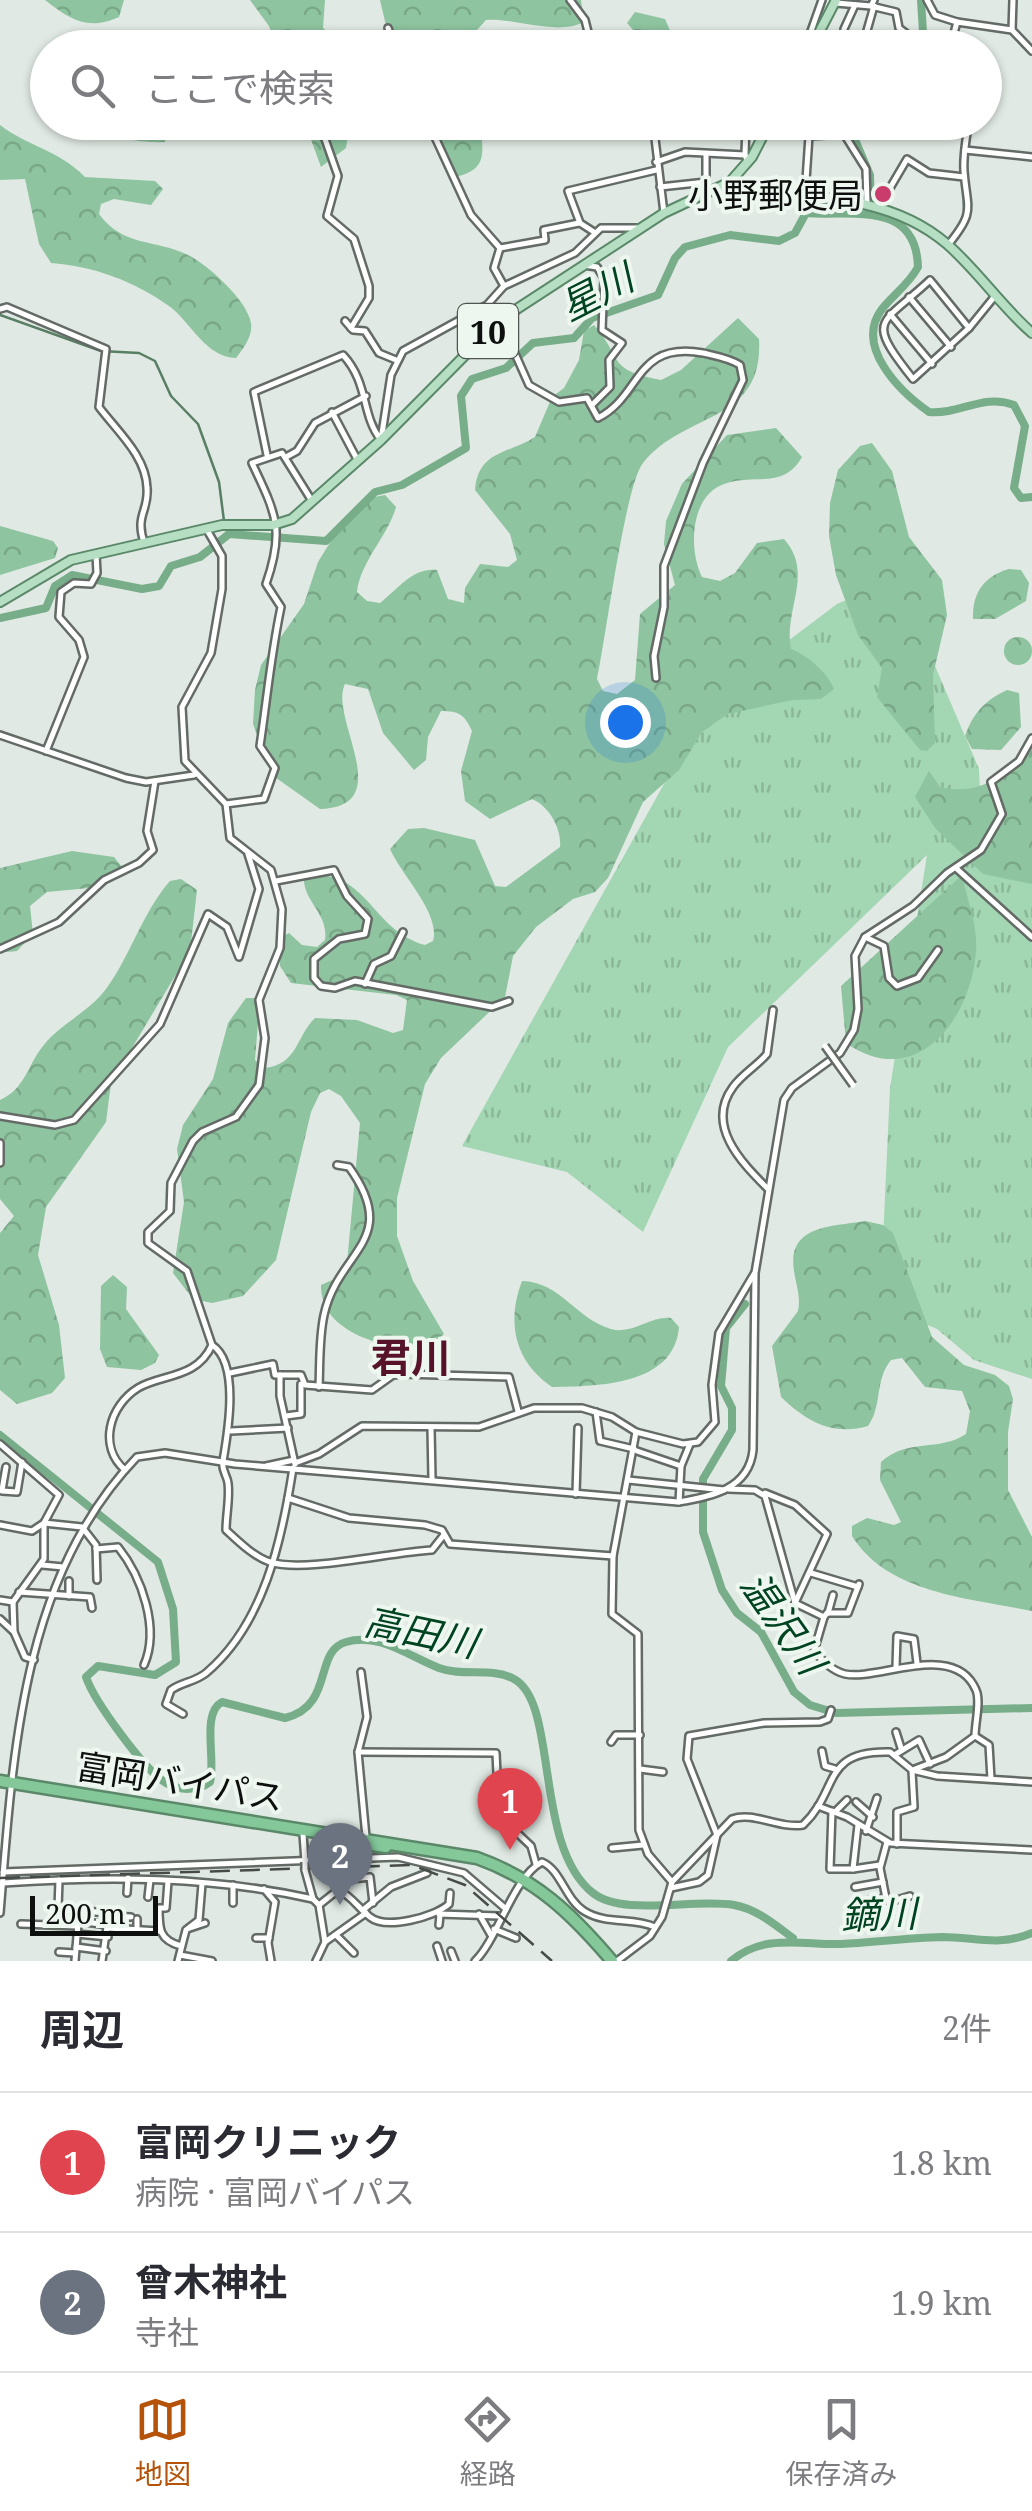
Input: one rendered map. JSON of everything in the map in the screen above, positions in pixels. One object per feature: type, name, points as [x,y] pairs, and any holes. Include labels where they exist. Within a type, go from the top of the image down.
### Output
[{"type":"highway","name":"富岡バイパス","points":[[5,1784],[364,1841]]},
{"type":"highway","name":"富岡バイパス","points":[[5,1784],[475,1862],[525,1881],[611,1957]]},
{"type":"main road","points":[[821,30],[835,2]]},
{"type":"main road","name":"10","points":[[279,524],[312,501],[381,440],[500,320],[664,213],[730,182],[758,140]]},
{"type":"main road","points":[[730,182],[744,191],[872,204],[948,245],[1032,333]]},
{"type":"main road","points":[[0,602],[64,564],[96,554],[208,532],[228,524],[279,524]]},
{"type":"street","points":[[570,0],[588,30]]},
{"type":"street","points":[[816,30],[822,0]]},
{"type":"street","points":[[895,0],[891,9],[902,30]]},
{"type":"street","points":[[927,0],[936,14],[957,22],[1012,30],[1032,51]]},
{"type":"street","points":[[1012,30],[1013,0]]},
{"type":"street","points":[[835,2],[891,9]]},
{"type":"street","points":[[844,29],[852,3]]},
{"type":"street","points":[[866,30],[873,4]]},
{"type":"street","points":[[955,30],[957,22]]},
{"type":"street","points":[[326,140],[338,176],[328,216],[354,240],[369,286],[369,298],[351,328]]},
{"type":"street","points":[[436,140],[470,214],[500,248]]},
{"type":"street","points":[[654,140],[664,213]]},
{"type":"street","points":[[594,232],[580,223],[568,191],[656,166],[676,153],[747,158],[746,140]]},
{"type":"street","points":[[805,196],[809,140]]},
{"type":"street","points":[[848,140],[866,169],[872,204]]},
{"type":"street","points":[[948,245],[968,216],[964,177],[966,140]]},
{"type":"street","points":[[965,150],[1032,156]]},
{"type":"street","points":[[706,154],[706,194]]},
{"type":"street","points":[[872,204],[907,158],[929,173],[964,177]]},
{"type":"street","points":[[660,187],[706,182]]},
{"type":"street","points":[[500,248],[545,240],[544,230],[580,223]]},
{"type":"street","points":[[381,440],[396,360],[412,342],[488,305],[504,286],[568,257],[594,232],[623,225],[642,228]]},
{"type":"street","points":[[500,248],[494,268],[504,286]]},
{"type":"street","points":[[568,257],[581,267],[597,267],[604,277],[602,327],[621,339],[622,346],[609,360],[610,387],[592,405]]},
{"type":"street","points":[[969,328],[930,280],[890,314],[882,333],[884,342],[913,379],[951,347],[969,328],[995,296]]},
{"type":"street","points":[[909,296],[951,347]]},
{"type":"street","points":[[0,309],[7,307],[106,349],[100,407],[130,442],[148,485],[138,526],[144,542]]},
{"type":"street","points":[[890,314],[932,364]]},
{"type":"street","points":[[500,320],[524,380],[543,397],[560,402],[582,396],[600,418],[640,372],[670,350],[723,357],[736,362],[744,374],[702,464],[664,566],[664,607],[654,656],[656,678]]},
{"type":"street","points":[[345,321],[351,328],[364,331],[379,353],[396,360]]},
{"type":"street","points":[[267,455],[254,392],[344,355],[362,381],[370,424],[381,440]]},
{"type":"street","points":[[286,457],[297,451],[315,423],[366,396]]},
{"type":"street","points":[[332,412],[358,461]]},
{"type":"street","points":[[226,804],[264,799],[275,772],[260,746],[268,703],[267,666],[281,607],[266,584],[277,554],[279,524],[252,463],[282,453],[312,501]]},
{"type":"street","points":[[208,532],[224,566],[216,634],[179,720],[185,761],[194,775],[226,804],[230,838],[266,864],[276,881],[282,933],[259,1000],[265,1038],[259,1086],[236,1117],[202,1132],[193,1141],[171,1183],[170,1211],[148,1232],[148,1243],[192,1280],[212,1345],[223,1355],[230,1373],[227,1406],[231,1431],[222,1463],[228,1479],[226,1530],[271,1563],[432,1550],[443,1536]]},
{"type":"street","points":[[46,751],[84,657],[84,648],[59,618],[60,592],[74,583],[91,584],[96,573],[96,554]]},
{"type":"street","points":[[0,735],[126,778],[155,781],[194,775]]},
{"type":"street","points":[[0,1913],[5,1784],[34,1660],[63,1567],[82,1528],[136,1457],[150,1453],[222,1463],[295,1465],[679,1502],[727,1489],[743,1476],[752,1457],[754,1274],[784,1100],[792,1088],[840,1054],[854,1030],[858,1009],[855,956],[865,938],[914,906],[981,850],[1000,825],[1002,814],[991,782],[1019,761],[1032,738]]},
{"type":"street","points":[[0,948],[59,922],[104,880],[139,864],[154,850],[146,831],[155,781]]},
{"type":"street","points":[[0,1116],[55,1125],[74,1120],[146,1044],[164,1018],[208,914],[228,927],[240,957],[259,889],[247,851]]},
{"type":"street","points":[[955,868],[1032,937]]},
{"type":"street","points":[[276,881],[334,870],[347,896],[368,918],[369,930],[339,939],[314,960],[314,978],[327,989],[351,981],[492,1007],[509,1001]]},
{"type":"street","points":[[365,984],[374,964],[391,956],[403,932]]},
{"type":"street","points":[[865,938],[884,946],[889,978],[897,986],[918,978],[938,950]]},
{"type":"street","points":[[767,1188],[730,1145],[723,1108],[734,1084],[767,1054],[772,1010]]},
{"type":"street","points":[[825,1046],[853,1085]]},
{"type":"street","points":[[0,1143],[0,1162]]},
{"type":"street","points":[[319,1386],[324,1314],[372,1224],[368,1200],[360,1185],[349,1168],[337,1165]]},
{"type":"street","points":[[295,1465],[362,1426],[390,1423],[432,1428],[480,1427],[518,1411],[569,1408],[596,1412],[636,1432],[690,1444],[704,1439],[715,1422],[712,1385],[719,1333],[754,1274]]},
{"type":"street","points":[[125,1470],[110,1452],[108,1443],[122,1402],[141,1386],[170,1380],[207,1356],[212,1345]]},
{"type":"street","points":[[230,1373],[273,1364],[275,1375],[301,1375],[301,1414],[286,1416]]},
{"type":"street","points":[[301,1384],[372,1390],[393,1374],[510,1377],[518,1411]]},
{"type":"street","points":[[183,1714],[166,1704],[171,1690],[201,1677],[253,1614],[285,1523],[295,1465],[280,1375]]},
{"type":"street","points":[[596,1412],[598,1439],[609,1439],[681,1466]]},
{"type":"street","points":[[231,1431],[288,1428]]},
{"type":"street","points":[[432,1428],[432,1480]]},
{"type":"street","points":[[576,1494],[578,1428]]},
{"type":"street","points":[[636,1432],[613,1556],[613,1619],[638,1634],[643,1846],[671,1887]]},
{"type":"street","points":[[0,1444],[59,1495],[44,1523],[42,1565],[13,1602],[14,1632],[25,1657],[34,1660]]},
{"type":"street","points":[[679,1502],[681,1466],[690,1444]]},
{"type":"street","points":[[6,1467],[1,1491],[17,1492],[22,1462]]},
{"type":"street","points":[[628,1480],[761,1492],[795,1505],[827,1534],[795,1603]]},
{"type":"street","points":[[761,1492],[795,1603]]},
{"type":"street","points":[[288,1498],[349,1518],[426,1525],[440,1529],[446,1542],[457,1544],[613,1556]]},
{"type":"street","points":[[0,1526],[32,1530],[44,1523],[82,1528],[96,1549],[97,1580]]},
{"type":"street","points":[[96,1549],[118,1547],[146,1593],[150,1616],[144,1665]]},
{"type":"street","points":[[42,1565],[63,1567]]},
{"type":"street","points":[[795,1603],[826,1615],[848,1613],[858,1586],[810,1573]]},
{"type":"street","points":[[69,1581],[69,1596]]},
{"type":"street","points":[[19,1592],[90,1597],[92,1608]]},
{"type":"street","points":[[834,1595],[814,1651],[837,1671],[856,1675],[917,1664],[951,1670],[970,1680],[978,1694],[975,1736]]},
{"type":"street","points":[[0,1600],[13,1602]]},
{"type":"street","points":[[0,1619],[14,1632]]},
{"type":"street","points":[[896,1667],[898,1636],[902,1635],[914,1639],[917,1664]]},
{"type":"street","points":[[356,1858],[364,1841],[358,1752],[367,1717],[361,1672]]},
{"type":"street","points":[[671,1887],[700,1882],[708,1875],[717,1835],[687,1759],[688,1736],[714,1728],[820,1722],[830,1713]]},
{"type":"street","points":[[896,1732],[899,1751],[912,1770],[914,1807],[897,1812],[897,1844]]},
{"type":"street","points":[[611,1742],[616,1735],[640,1735]]},
{"type":"street","points":[[912,1770],[930,1764],[975,1736]]},
{"type":"street","points":[[975,1736],[989,1745],[992,1779]]},
{"type":"street","points":[[611,1957],[655,1928],[671,1887],[739,1816],[788,1826],[803,1825],[818,1806],[835,1769],[856,1755],[899,1751],[920,1740],[930,1764]]},
{"type":"street","points":[[358,1752],[496,1753],[499,1816],[531,1846],[536,1864]]},
{"type":"street","points":[[822,1752],[826,1766],[835,1769]]},
{"type":"street","points":[[640,1769],[663,1772]]},
{"type":"street","points":[[912,1770],[936,1776],[1032,1782]]},
{"type":"street","points":[[866,1831],[877,1798]]},
{"type":"street","points":[[848,1800],[834,1811],[828,1866],[853,1869],[880,1865]]},
{"type":"street","points":[[856,1802],[873,1816]]},
{"type":"street","points":[[818,1806],[834,1811],[886,1842],[1032,1850]]},
{"type":"street","points":[[853,1869],[858,1825]]},
{"type":"street","points":[[303,1834],[305,1870],[325,1942],[318,1961]]},
{"type":"street","points":[[886,1842],[880,1865],[886,1898],[890,1902],[910,1896]]},
{"type":"street","points":[[612,1848],[643,1846]]},
{"type":"street","points":[[3,1872],[398,1857],[449,1868],[481,1885],[506,1908]]},
{"type":"street","points":[[475,1961],[536,1864],[547,1862],[584,1910],[655,1928]]},
{"type":"street","points":[[325,1942],[394,1886],[427,1873]]},
{"type":"street","points":[[394,1876],[394,1886]]},
{"type":"street","points":[[1,1883],[150,1879],[264,1888],[316,1902],[352,1879],[370,1877],[373,1903]]},
{"type":"street","points":[[128,1878],[128,1893]]},
{"type":"street","points":[[148,1897],[150,1879]]},
{"type":"street","points":[[60,1880],[58,1909],[134,1918],[137,1931]]},
{"type":"street","points":[[168,1881],[166,1908],[159,1908],[158,1931],[167,1942],[182,1946]]},
{"type":"street","points":[[855,1887],[883,1882]]},
{"type":"street","points":[[202,1884],[198,1920],[189,1928],[179,1958],[212,1961]]},
{"type":"street","points":[[233,1885],[233,1903]]},
{"type":"street","points":[[264,1888],[275,1902],[269,1938],[271,1961]]},
{"type":"street","points":[[334,1890],[347,1894],[380,1922],[397,1925],[439,1914],[500,1916]]},
{"type":"street","points":[[439,1924],[439,1914],[449,1904],[450,1894]]},
{"type":"street","points":[[854,1903],[886,1898]]},
{"type":"street","points":[[75,1955],[78,1911]]},
{"type":"street","points":[[479,1914],[492,1932],[516,1938]]},
{"type":"street","points":[[102,1961],[108,1916]]},
{"type":"street","points":[[450,1916],[451,1925]]},
{"type":"street","points":[[189,1928],[205,1923]]},
{"type":"street","points":[[20,1924],[158,1931]]},
{"type":"street","points":[[78,1927],[108,1938]]},
{"type":"street","points":[[336,1935],[354,1953]]},
{"type":"street","points":[[256,1938],[269,1938]]},
{"type":"street","points":[[437,1946],[442,1961]]},
{"type":"street","points":[[59,1952],[75,1955],[106,1951]]},
{"type":"street","points":[[451,1951],[455,1961]]},
{"type":"street","points":[[75,1955],[84,1961]]},
{"type":"green space","points":[[45,0],[124,0],[119,17],[88,23],[71,18]]},
{"type":"green space","points":[[250,0],[325,0],[325,30],[271,30]]},
{"type":"green space","points":[[380,0],[581,0],[584,22],[549,27],[486,20],[477,30],[387,30]]},
{"type":"green space","points":[[635,12],[665,19],[670,30],[633,30],[627,23]]},
{"type":"green space","points":[[0,125],[65,160],[85,177],[155,181],[163,189],[151,205],[114,199],[101,204],[99,214],[118,232],[188,255],[226,284],[251,323],[249,337],[236,358],[216,352],[169,306],[142,289],[98,271],[51,263],[39,244],[25,179],[0,180]]},
{"type":"green space","points":[[311,140],[347,140],[346,148],[321,167]]},
{"type":"green space","points":[[434,140],[481,140],[481,158],[474,170],[455,177],[446,172]]},
{"type":"green space","points":[[738,318],[759,339],[757,367],[749,387],[735,402],[660,446],[643,463],[636,477],[597,679],[603,691],[617,694],[635,680],[640,614],[675,585],[664,544],[666,521],[682,484],[727,435],[776,428],[802,457],[795,467],[778,477],[727,483],[715,489],[699,510],[695,552],[702,577],[720,581],[735,573],[757,543],[784,539],[793,552],[798,579],[791,649],[816,665],[834,689],[821,699],[792,700],[728,714],[702,732],[679,770],[643,802],[608,878],[595,892],[573,899],[536,927],[513,956],[505,997],[441,1058],[425,1084],[397,1198],[397,1236],[413,1281],[444,1334],[427,1350],[376,1342],[344,1327],[324,1302],[321,1285],[346,1274],[360,1123],[341,1096],[329,1089],[320,1093],[311,1112],[276,1260],[243,1296],[212,1303],[193,1299],[173,1273],[184,1202],[177,1149],[183,1125],[213,1079],[228,1023],[246,998],[255,998],[259,1010],[255,1060],[264,1068],[290,1056],[315,1018],[357,1020],[393,1033],[403,1030],[407,1000],[396,995],[291,983],[280,966],[279,938],[289,933],[302,945],[317,947],[325,940],[323,922],[307,893],[304,876],[325,875],[342,880],[392,926],[425,945],[433,941],[431,919],[390,849],[408,829],[424,828],[475,840],[495,886],[506,887],[560,847],[553,819],[532,799],[490,819],[465,801],[461,771],[472,731],[463,717],[441,711],[428,737],[426,760],[414,770],[383,733],[368,689],[345,684],[342,699],[358,777],[355,793],[343,804],[320,809],[272,775],[253,724],[255,690],[261,665],[304,604],[318,562],[369,498],[385,495],[396,507],[363,570],[357,592],[367,601],[380,603],[413,575],[437,570],[448,599],[464,603],[465,588],[480,564],[508,567],[517,560],[510,534],[475,490],[477,477],[496,455],[535,437],[552,397],[564,388],[579,360],[584,331],[594,325],[623,367],[661,380],[681,370]]},
{"type":"green space","points":[[872,443],[892,471],[909,537],[942,580],[947,615],[933,675],[935,743],[927,751],[920,750],[877,697],[882,668],[858,635],[836,575],[829,536],[830,503],[838,470],[860,446]]},
{"type":"green space","points":[[0,526],[53,541],[58,548],[55,558],[0,575]]},
{"type":"green space","points":[[1009,569],[1021,570],[1029,583],[1026,601],[995,619],[973,619],[981,587]]},
{"type":"green space","points":[[897,577],[979,769],[982,837],[1032,828],[1032,1379],[974,1360],[937,1329],[880,1305],[890,1088],[927,855],[728,1047],[643,1232],[567,1172],[462,1146],[712,698],[837,604]]},
{"type":"green space","points":[[1018,637],[1028,641],[1032,651],[1028,661],[1018,665],[1008,661],[1004,651],[1008,641]]},
{"type":"green space","points":[[1007,690],[1019,693],[1021,727],[1001,750],[972,749],[965,736],[972,721],[986,703]]},
{"type":"green space","points":[[1032,748],[1032,884],[983,874],[935,828],[915,797],[929,771],[940,787],[968,789],[1001,775]]},
{"type":"green space","points":[[72,851],[114,857],[122,867],[119,875],[89,888],[47,892],[30,906],[33,934],[17,951],[6,952],[0,945],[0,868]]},
{"type":"green space","points":[[962,875],[974,922],[976,951],[972,977],[951,1023],[917,1054],[895,1059],[871,1056],[846,1043],[841,986]]},
{"type":"green space","points":[[181,879],[197,890],[190,951],[111,1083],[106,1122],[46,1207],[38,1255],[59,1325],[65,1378],[52,1393],[17,1404],[0,1390],[0,1233],[14,1216],[0,1199],[0,1100],[20,1083],[50,1038],[106,989],[160,893],[170,881]]},
{"type":"green space","points":[[865,1221],[883,1225],[893,1233],[932,1337],[964,1365],[995,1375],[1009,1386],[1013,1399],[1008,1432],[1008,1490],[1032,1537],[1032,1611],[957,1597],[908,1582],[868,1555],[852,1536],[852,1526],[867,1518],[894,1525],[901,1522],[880,1480],[881,1462],[901,1450],[945,1443],[966,1434],[970,1411],[962,1391],[925,1387],[902,1358],[891,1360],[886,1368],[868,1426],[843,1429],[821,1425],[781,1397],[772,1346],[798,1311],[794,1271],[797,1245],[825,1227]]},
{"type":"green space","points":[[113,1275],[127,1287],[126,1309],[159,1355],[155,1363],[141,1370],[107,1367],[100,1349],[101,1286]]},
{"type":"green space","points":[[522,1281],[547,1288],[611,1329],[627,1330],[671,1318],[679,1327],[674,1346],[664,1361],[631,1379],[552,1387],[529,1366],[517,1340],[515,1312]]},
{"type":"waterway","points":[[921,0],[923,30]]},
{"type":"waterway","points":[[855,140],[870,175],[871,209]]},
{"type":"waterway","name":"星川","points":[[0,618],[46,608],[55,586],[72,575],[142,589],[159,586],[171,566],[200,557],[229,534],[326,541],[375,492],[402,485],[466,448],[461,396],[472,379],[506,368],[533,343],[574,338],[592,318],[658,295],[675,258],[685,247],[730,235],[779,241],[795,233],[806,213],[878,216],[906,230],[918,267],[875,323],[873,338],[884,367],[929,412],[992,401],[1014,405],[1025,426],[1014,488],[1021,498],[1032,497]]},
{"type":"waterway","points":[[0,315],[101,351],[139,353],[155,361],[171,396],[198,424],[219,482],[224,521]]},
{"type":"waterway","name":"温沢川","points":[[745,1304],[726,1328],[721,1386],[732,1408],[732,1430],[703,1479],[703,1532],[722,1590],[737,1613],[761,1632],[794,1692],[810,1705],[836,1713],[1032,1708]]},
{"type":"waterway","name":"高田川","points":[[0,1435],[158,1562],[173,1609],[176,1662],[155,1675],[98,1666],[86,1677],[121,1734],[166,1783],[189,1789],[210,1782],[212,1716],[222,1702],[285,1718],[301,1712],[318,1691],[336,1647],[370,1640],[448,1671],[505,1675],[528,1693],[537,1716],[562,1843],[574,1871],[593,1893],[622,1904],[734,1905],[758,1914],[793,1938]]},
{"type":"waterway","name":"鏑川","points":[[731,1961],[744,1952],[770,1944],[942,1937],[998,1940],[1032,1933]]},
{"type":"railway","points":[[0,1878],[412,1865],[465,1885],[552,1961]]},
{"type":"place","name":"小野郵便局","points":[[883,194]]},
{"type":"place","name":"富岡クリニック","points":[[510,1850]]},
{"type":"place","name":"曾木神社","points":[[340,1905]]},
{"type":"district","name":"君川","points":[[411,1356]]}]
